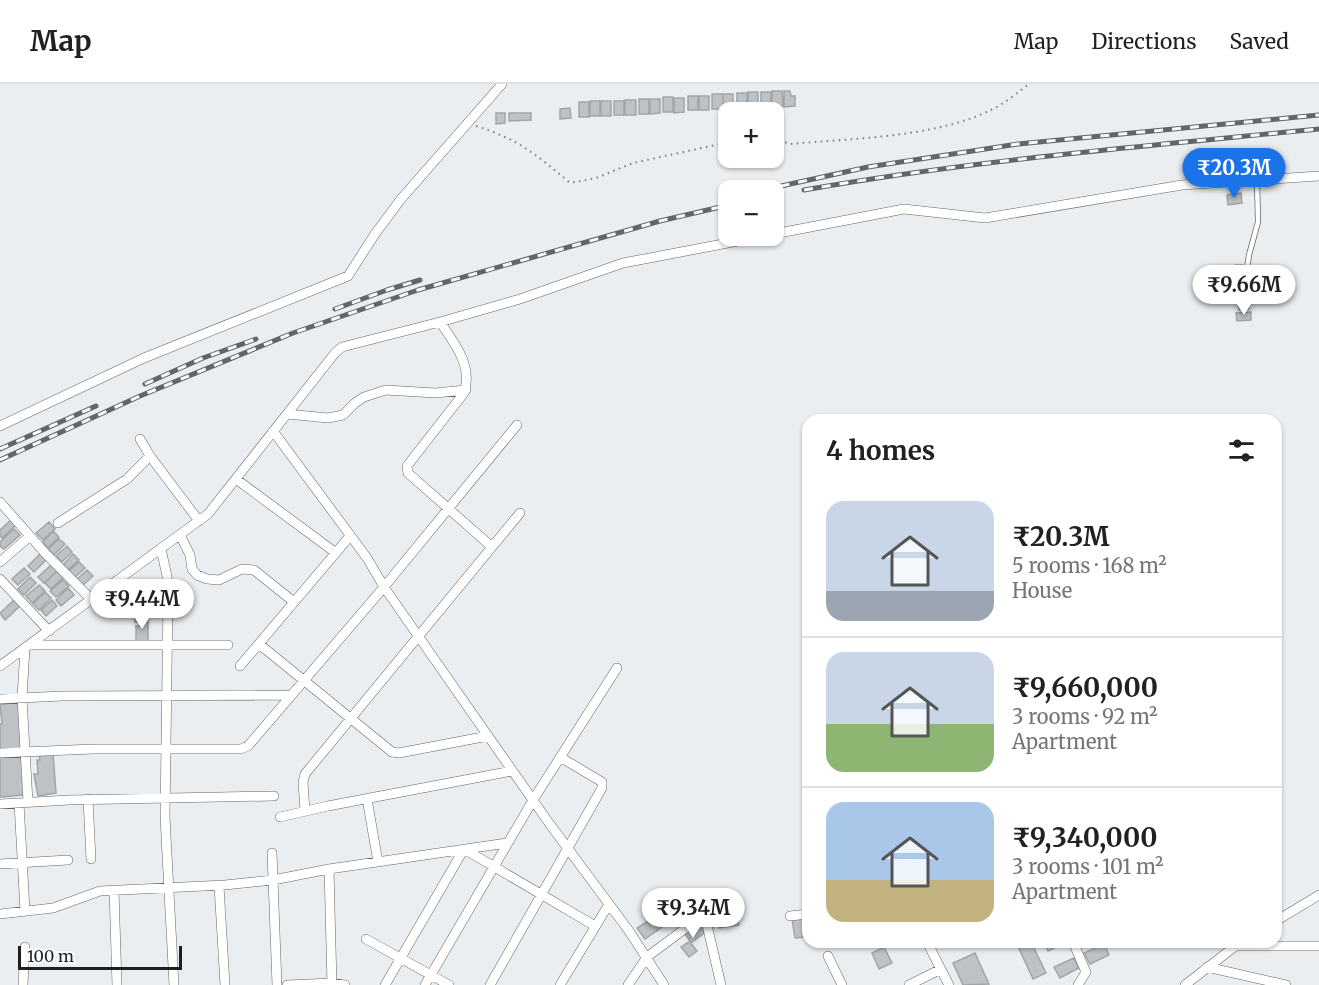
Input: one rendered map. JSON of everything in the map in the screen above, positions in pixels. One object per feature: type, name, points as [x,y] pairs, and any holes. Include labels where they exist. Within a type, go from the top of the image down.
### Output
[{"type":"street","points":[[0,426],[144,358],[348,276],[375,234],[401,200],[502,84]]},
{"type":"street","points":[[784,232],[904,209],[986,218],[1182,185],[1319,176]]},
{"type":"street","points":[[1,665],[208,514],[342,347],[519,299],[623,263],[718,245]]},
{"type":"street","points":[[440,322],[458,348],[464,362],[467,374],[466,390],[407,466],[408,473],[492,547]]},
{"type":"street","points":[[287,414],[328,418],[343,415],[364,397],[386,390],[435,393],[466,390]]},
{"type":"street","points":[[0,753],[93,748],[241,749],[248,746],[384,587],[517,425]]},
{"type":"street","points":[[273,431],[367,558],[384,587],[532,800],[647,957],[664,985]]},
{"type":"street","points":[[140,439],[150,456],[199,521]]},
{"type":"street","points":[[58,523],[127,479],[150,456]]},
{"type":"street","points":[[236,478],[336,554]]},
{"type":"street","points":[[0,502],[92,600]]},
{"type":"street","points":[[305,811],[303,782],[305,774],[520,513]]},
{"type":"street","points":[[180,535],[188,549],[192,569],[197,575],[219,580],[242,569],[254,570],[294,602]]},
{"type":"street","points":[[0,562],[30,536]]},
{"type":"street","points":[[240,666],[350,536]]},
{"type":"street","points":[[161,549],[167,576],[165,798],[167,888],[174,985]]},
{"type":"street","points":[[0,579],[49,631]]},
{"type":"street","points":[[259,644],[395,753],[488,736]]},
{"type":"street","points":[[27,646],[228,645]]},
{"type":"street","points":[[26,911],[23,863],[25,752],[22,698],[27,646]]},
{"type":"street","points":[[425,985],[532,800],[617,668]]},
{"type":"street","points":[[0,699],[292,695]]},
{"type":"street","points":[[490,985],[603,785],[602,782],[560,757]]},
{"type":"street","points":[[280,817],[512,771]]},
{"type":"street","points":[[0,804],[88,799],[274,796]]},
{"type":"street","points":[[88,799],[91,859]]},
{"type":"street","points":[[367,799],[378,862]]},
{"type":"street","points":[[0,914],[53,908],[100,891],[219,886],[273,880],[329,869],[507,843]]},
{"type":"street","points":[[464,849],[595,926]]},
{"type":"street","points":[[385,985],[464,849]]},
{"type":"street","points":[[273,853],[277,985]]},
{"type":"street","points":[[0,864],[68,860]]},
{"type":"street","points":[[329,869],[332,984]]},
{"type":"street","points":[[219,886],[225,985]]},
{"type":"street","points":[[114,890],[117,985]]},
{"type":"street","points":[[1282,917],[1319,895]]},
{"type":"street","points":[[560,985],[609,904]]},
{"type":"street","points":[[790,916],[802,915]]},
{"type":"street","points":[[628,985],[647,957],[695,920],[703,919],[707,925],[721,985]]},
{"type":"street","points":[[366,939],[448,985]]},
{"type":"street","points":[[1282,945],[1319,946]]},
{"type":"street","points":[[23,985],[25,947]]},
{"type":"street","points":[[930,948],[949,985]]},
{"type":"street","points":[[1076,948],[1086,972],[1078,985]]},
{"type":"street","points":[[1185,985],[1232,948]]},
{"type":"street","points":[[828,956],[842,985]]},
{"type":"street","points":[[1207,967],[1286,985]]},
{"type":"street","points":[[909,985],[941,969]]},
{"type":"street","points":[[287,985],[345,985]]},
{"type":"lane","points":[[1244,288],[1249,255],[1258,222],[1257,180]]},
{"type":"path","points":[[784,142],[790,144],[932,130],[993,110],[1029,84]]},
{"type":"path","points":[[467,123],[500,134],[532,151],[570,183],[596,178],[633,163],[718,144]]},
{"type":"building","points":[[772,91],[782,91],[783,102],[772,102]]},
{"type":"building","points":[[784,91],[790,91],[791,96],[795,96],[795,106],[784,107]]},
{"type":"building","points":[[748,92],[758,92],[758,102],[748,102]]},
{"type":"building","points":[[761,92],[771,92],[771,102],[761,102]]},
{"type":"building","points":[[737,93],[747,93],[747,102],[737,102]]},
{"type":"building","points":[[712,94],[723,94],[723,102],[718,102],[718,109],[712,109]]},
{"type":"building","points":[[723,94],[733,94],[733,102],[723,102]]},
{"type":"building","points":[[688,96],[698,96],[698,110],[688,110]]},
{"type":"building","points":[[699,96],[709,96],[709,110],[699,110]]},
{"type":"building","points":[[663,97],[673,97],[673,112],[663,112]]},
{"type":"building","points":[[674,98],[684,98],[684,112],[674,113]]},
{"type":"building","points":[[639,99],[649,99],[649,114],[639,114]]},
{"type":"building","points":[[650,99],[660,99],[660,113],[650,114]]},
{"type":"building","points":[[625,100],[636,100],[636,115],[625,115]]},
{"type":"building","points":[[590,101],[600,101],[600,116],[590,116]]},
{"type":"building","points":[[601,101],[611,101],[611,116],[601,116]]},
{"type":"building","points":[[614,101],[624,101],[624,115],[614,115]]},
{"type":"building","points":[[579,102],[589,102],[589,117],[579,117]]},
{"type":"building","points":[[570,108],[571,118],[560,119],[560,109]]},
{"type":"building","points":[[496,113],[505,113],[505,123],[496,124]]},
{"type":"building","points":[[509,113],[531,113],[531,120],[509,121]]},
{"type":"building","points":[[1241,193],[1242,203],[1228,205],[1227,195]]},
{"type":"building","points":[[1235,265],[1242,265],[1242,278],[1235,281]]},
{"type":"building","points":[[1247,293],[1249,309],[1239,310],[1237,294]]},
{"type":"building","points":[[1251,312],[1251,320],[1237,321],[1236,313]]},
{"type":"building","points":[[11,520],[16,525],[2,538],[0,530]]},
{"type":"building","points":[[49,522],[55,529],[43,540],[36,533]]},
{"type":"building","points":[[14,529],[20,535],[4,549],[0,546],[0,542]]},
{"type":"building","points":[[53,531],[59,537],[48,548],[43,542]]},
{"type":"building","points":[[59,539],[65,544],[54,555],[48,549]]},
{"type":"building","points":[[67,546],[72,552],[62,562],[56,556]]},
{"type":"building","points":[[40,554],[46,560],[34,572],[28,566]]},
{"type":"building","points":[[73,554],[79,560],[68,570],[63,565]]},
{"type":"building","points":[[79,562],[85,568],[74,578],[68,572]]},
{"type":"building","points":[[51,565],[57,571],[44,583],[38,577]]},
{"type":"building","points":[[24,568],[30,574],[18,585],[12,579]]},
{"type":"building","points":[[87,570],[93,576],[82,586],[76,580]]},
{"type":"building","points":[[57,571],[63,578],[51,589],[45,583]]},
{"type":"building","points":[[30,577],[36,583],[24,595],[18,589]]},
{"type":"building","points":[[63,580],[69,586],[56,597],[50,591]]},
{"type":"building","points":[[39,585],[45,591],[32,603],[26,596]]},
{"type":"building","points":[[68,588],[74,595],[61,606],[56,600]]},
{"type":"building","points":[[45,592],[51,598],[39,610],[33,604]]},
{"type":"building","points":[[162,595],[164,609],[150,610],[149,596]]},
{"type":"building","points":[[15,599],[21,605],[5,620],[0,613]]},
{"type":"building","points":[[52,600],[57,606],[46,616],[41,610]]},
{"type":"building","points":[[132,601],[132,616],[110,616],[110,602]]},
{"type":"building","points":[[135,618],[148,618],[148,642],[136,642],[136,626],[140,626],[140,622],[135,622]]},
{"type":"building","points":[[19,701],[22,749],[0,750],[0,724],[2,724],[0,705]]},
{"type":"building","points":[[53,753],[56,793],[38,796],[34,774],[38,774],[37,760],[40,760],[39,755]]},
{"type":"building","points":[[0,755],[22,755],[24,795],[0,797]]},
{"type":"building","points":[[677,901],[684,912],[667,924],[660,913]]},
{"type":"building","points":[[737,911],[739,925],[719,928],[717,914]]},
{"type":"building","points":[[655,917],[662,927],[645,939],[637,928]]},
{"type":"building","points":[[802,918],[802,937],[795,938],[792,919]]},
{"type":"building","points":[[701,922],[707,931],[691,943],[697,951],[689,957],[681,947],[690,941],[685,934]]},
{"type":"building","points":[[884,948],[892,963],[879,969],[872,953]]},
{"type":"building","points":[[1019,948],[1034,948],[1046,973],[1033,979]]},
{"type":"building","points":[[1095,948],[1106,948],[1109,955],[1090,964],[1084,953]]},
{"type":"building","points":[[975,953],[989,984],[963,985],[953,963]]},
{"type":"building","points":[[1074,958],[1079,968],[1060,978],[1054,967]]},
{"type":"railway","points":[[784,185],[868,167],[1018,144],[1319,115]]},
{"type":"railway","points":[[804,190],[996,162],[1319,129]]},
{"type":"railway","points":[[0,460],[140,396],[293,333],[418,290],[660,221],[718,208]]},
{"type":"railway","points":[[335,309],[420,280]]},
{"type":"railway","points":[[145,384],[203,358],[256,339]]},
{"type":"railway","points":[[0,449],[96,406]]}]
